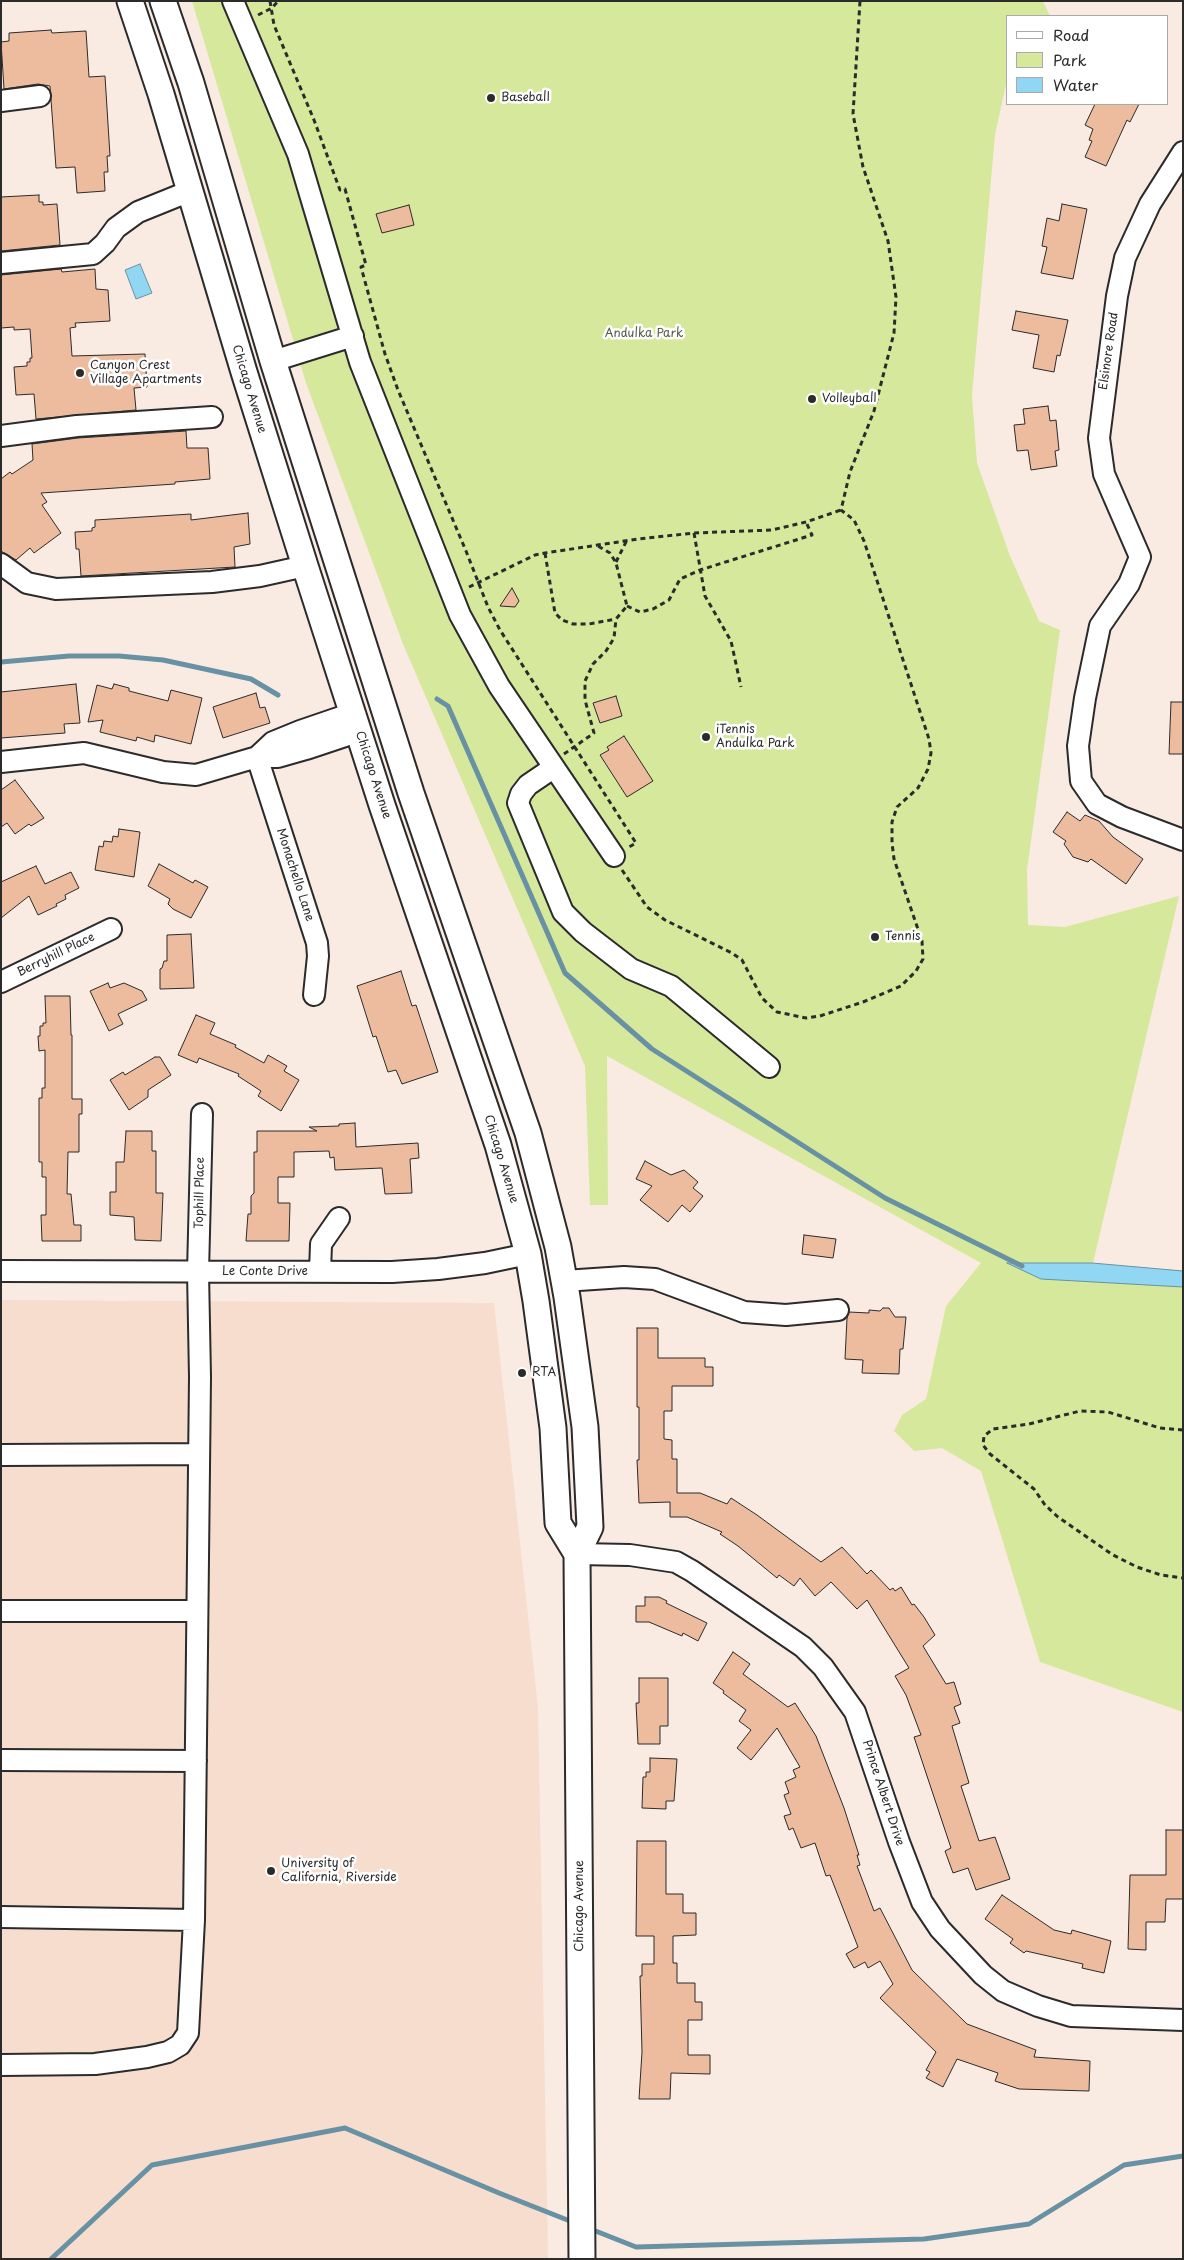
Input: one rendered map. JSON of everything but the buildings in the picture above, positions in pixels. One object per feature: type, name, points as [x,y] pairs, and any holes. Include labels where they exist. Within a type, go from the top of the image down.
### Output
[{"type":"main road","name":"Chicago Avenue","points":[[130,1],[162,94],[305,566],[400,860],[498,1145],[528,1254],[553,1428],[558,1523],[577,1554]]},
{"type":"main road","name":"Chicago Avenue","points":[[164,1],[191,83],[273,361],[411,793],[528,1134],[546,1199],[564,1281],[585,1427],[590,1527],[577,1554],[582,2259]]},
{"type":"main road","points":[[546,1199],[537,1232],[528,1254],[542,1258],[551,1272],[566,1368],[578,1380]]},
{"type":"street","points":[[233,1],[298,154],[360,362],[460,614],[499,686],[614,856]]},
{"type":"street","points":[[1,101],[40,96]]},
{"type":"street","name":"Elsinore Road","points":[[1183,152],[1150,204],[1126,258],[1117,296],[1102,401],[1099,438],[1104,474],[1140,557],[1129,584],[1100,626],[1084,698],[1078,746],[1078,769],[1081,782],[1097,804],[1122,817],[1183,840]]},
{"type":"street","points":[[1,263],[93,254],[105,244],[116,228],[138,212],[190,191]]},
{"type":"street","points":[[273,361],[353,336]]},
{"type":"street","points":[[1,436],[77,426],[212,417]]},
{"type":"street","points":[[1,564],[28,583],[56,589],[212,582],[260,576],[305,566]]},
{"type":"street","points":[[1,762],[84,753],[163,772],[196,775],[257,758],[273,742],[341,717],[356,722]]},
{"type":"street","name":"Monachello Lane","points":[[257,758],[317,943],[318,956],[314,996]]},
{"type":"street","points":[[552,766],[528,785],[521,794],[518,803],[522,818],[563,912],[583,932],[631,970],[671,986],[769,1067]]},
{"type":"street","name":"Berryhill Place","points":[[1,982],[111,929]]},
{"type":"street","name":"Tophill Place","points":[[1,2065],[95,2064],[147,2057],[168,2052],[180,2045],[188,2033],[194,1920],[199,1454],[198,1272],[202,1114]]},
{"type":"street","points":[[320,1272],[321,1244],[339,1218]]},
{"type":"street","name":"Le Conte Drive","points":[[1,1271],[392,1272],[485,1263],[528,1254]]},
{"type":"street","points":[[564,1281],[624,1277],[655,1279],[744,1312],[786,1315],[838,1310]]},
{"type":"street","points":[[1,1454],[199,1454]]},
{"type":"street","name":"Prince Albert Drive","points":[[577,1554],[630,1554],[676,1562],[803,1647],[824,1667],[855,1712],[898,1842],[922,1902],[940,1929],[982,1975],[1004,1991],[1038,2006],[1071,2016],[1183,2020]]},
{"type":"street","points":[[1,1611],[197,1611]]},
{"type":"street","points":[[1,1760],[196,1761]]},
{"type":"street","points":[[1,1917],[194,1920]]},
{"type":"path","points":[[270,1],[274,25],[314,120],[340,190],[345,189],[366,265],[361,267],[385,354],[398,390],[478,583],[500,630],[636,843],[614,856],[647,907],[665,920],[732,953],[742,960],[762,998],[777,1012],[806,1018],[820,1016],[901,986],[916,972],[923,959],[922,941],[894,859],[892,822],[897,808],[918,788],[928,769],[931,753],[929,739],[864,541],[854,520],[841,510]]},
{"type":"path","points":[[242,22],[272,8],[278,1]]},
{"type":"path","points":[[841,510],[850,472],[874,411],[894,333],[896,298],[888,241],[863,167],[853,114],[860,1]]},
{"type":"path","points":[[452,594],[535,555],[627,540],[694,532],[772,530],[806,522],[841,510]]},
{"type":"path","points":[[627,606],[640,612],[653,609],[669,600],[680,579],[700,570],[812,535],[806,522]]},
{"type":"path","points":[[694,532],[705,596],[731,641],[741,687]]},
{"type":"path","points":[[616,563],[627,540]]},
{"type":"path","points":[[598,545],[610,553],[616,563],[627,606]]},
{"type":"path","points":[[545,553],[555,612],[562,620],[573,624],[589,624],[616,619]]},
{"type":"path","points":[[552,766],[594,733],[586,700],[585,681],[593,664],[606,651],[614,638],[616,619],[627,606]]},
{"type":"path","points":[[1183,1430],[1160,1428],[1108,1412],[1080,1411],[1029,1424],[993,1429],[984,1436],[984,1445],[990,1454],[1034,1489],[1045,1505],[1058,1517],[1113,1555],[1137,1567],[1161,1575],[1183,1578]]},
{"type":"shaded area","name":"University of California, Riverside","points":[[1,1300],[494,1303],[538,1708],[548,2259],[1,2259]]},
{"type":"green space","name":"Andulka Park","points":[[192,1],[1043,1],[1050,15],[1006,15],[1006,84],[995,135],[972,395],[977,463],[1010,556],[1039,621],[1060,630],[1027,870],[1028,925],[1065,927],[1179,896],[1093,1263],[1183,1271],[1183,1712],[1040,1662],[981,1471],[942,1448],[914,1451],[894,1431],[902,1415],[926,1399],[946,1306],[981,1263],[607,1056],[608,1205],[590,1205],[585,1066],[403,644],[306,383]]},
{"type":"water","points":[[140,264],[152,293],[136,299],[125,270]]},
{"type":"water","points":[[1007,1263],[1092,1263],[1183,1271],[1183,1287],[1041,1279]]},
{"type":"waterway","points":[[1,662],[69,656],[119,656],[163,660],[251,679],[278,695]]},
{"type":"waterway","points":[[437,699],[448,706],[565,973],[652,1049],[885,1198],[1022,1266]]},
{"type":"waterway","points":[[51,2259],[152,2165],[345,2128],[575,2223]]},
{"type":"waterway","points":[[588,2228],[636,2247],[924,2239],[1029,2224],[1124,2165],[1183,2156]]},
{"type":"place","name":"Baseball","points":[[491,98]]},
{"type":"place","name":"Canyon Crest Village Apartments","points":[[80,373]]},
{"type":"place","name":"Volleyball","points":[[812,399]]},
{"type":"place","name":"iTennis Andulka Park","points":[[706,737]]},
{"type":"place","name":"Tennis","points":[[875,937]]},
{"type":"place","name":"RTA","points":[[522,1373]]},
{"type":"place","name":"University of California, Riverside","points":[[271,1871]]}]
